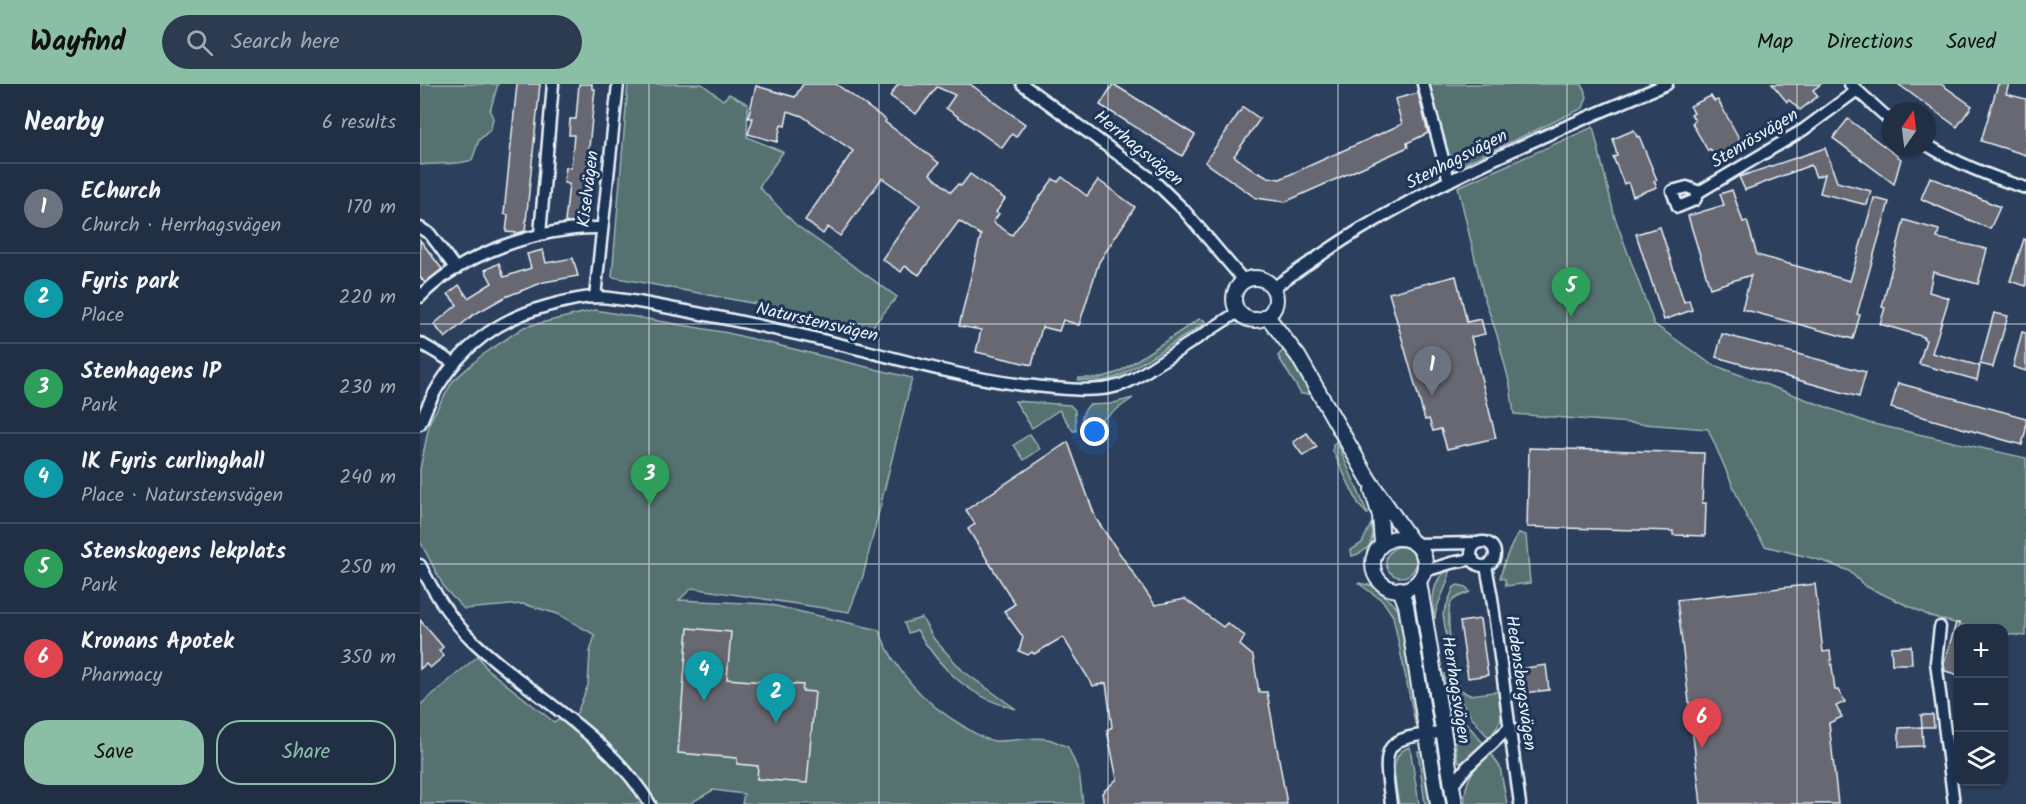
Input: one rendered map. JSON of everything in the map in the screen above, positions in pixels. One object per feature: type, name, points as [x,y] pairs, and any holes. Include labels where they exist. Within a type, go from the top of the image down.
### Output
[{"type":"street","points":[[540,234],[554,84]]},
{"type":"street","name":"Kiselvägen","points":[[595,297],[618,84]]},
{"type":"street","name":"Herrhagsvägen","points":[[1022,84],[1152,180],[1183,209],[1244,281]]},
{"type":"street","points":[[1423,84],[1449,181]]},
{"type":"street","name":"Stenhagsvägen","points":[[1274,288],[1360,229],[1449,181],[1539,138],[1667,84]]},
{"type":"street","name":"Stenrösvägen","points":[[1699,192],[1803,130],[1853,87],[1882,113]]},
{"type":"street","points":[[1936,150],[1994,178],[2026,188]]},
{"type":"street","points":[[420,228],[430,234],[456,268]]},
{"type":"street","points":[[420,297],[456,268],[502,247],[540,234],[601,228]]},
{"type":"street","points":[[1250,278],[1263,280],[1274,288],[1275,306],[1268,316],[1260,320],[1252,320],[1238,312],[1234,298],[1244,281],[1250,278]]},
{"type":"street","name":"Naturstensvägen","points":[[420,424],[438,386],[453,363],[472,343],[500,324],[528,311],[564,301],[595,297],[653,305],[771,328],[920,365],[1000,382],[1094,389],[1116,387],[1134,379],[1238,312]]},
{"type":"street","points":[[1268,316],[1298,356],[1369,480],[1425,558],[1422,576]]},
{"type":"street","points":[[420,343],[453,363]]},
{"type":"street","points":[[1369,480],[1380,516],[1382,543],[1374,558],[1373,567],[1377,577],[1385,586],[1400,589],[1412,587],[1422,576],[1451,563],[1473,559]]},
{"type":"street","points":[[1382,543],[1402,537],[1414,542],[1477,543]]},
{"type":"street","name":"Hedensbergsvägen","points":[[1477,543],[1487,542],[1495,550],[1495,558],[1486,566],[1520,804]]},
{"type":"street","points":[[1477,543],[1472,550],[1473,559],[1479,565],[1486,566]]},
{"type":"street","points":[[420,565],[447,611],[471,639],[618,760],[650,804]]},
{"type":"street","name":"Herrhagsvägen","points":[[1422,576],[1455,804]]},
{"type":"street","name":"Herrhagsvägen","points":[[1400,589],[1407,605],[1438,804]]},
{"type":"street","points":[[1940,627],[1936,662],[1954,804]]},
{"type":"street","points":[[1452,786],[1467,767],[1509,728]]},
{"type":"street","points":[[1390,804],[1386,768],[1388,751],[1397,741],[1413,736],[1443,733]]},
{"type":"green space","points":[[420,84],[498,84],[490,111],[493,118],[491,129],[479,140],[472,160],[420,165]]},
{"type":"green space","points":[[628,84],[702,84],[723,100],[729,94],[748,104],[747,137],[783,152],[759,187],[796,225],[897,297],[868,332],[773,307],[612,277]]},
{"type":"green space","points":[[1423,84],[1582,84],[1587,97],[1583,108],[1455,168],[1445,163]]},
{"type":"green space","points":[[1593,127],[1615,218],[1654,324],[1711,364],[1869,423],[2026,458],[2026,636],[2008,634],[2008,624],[1958,624],[1930,616],[1865,586],[1849,571],[1823,561],[1765,546],[1747,518],[1708,429],[1514,414],[1510,385],[1484,297],[1458,187]]},
{"type":"green space","points":[[595,310],[728,333],[912,378],[863,576],[849,612],[692,588],[679,600],[767,604],[879,630],[893,659],[912,685],[936,707],[963,726],[992,740],[1041,738],[1068,747],[1079,772],[1083,804],[742,804],[744,794],[713,790],[689,804],[420,804],[420,705],[478,656],[487,669],[554,722],[577,713],[588,685],[590,652],[595,635],[558,614],[523,604],[464,609],[445,589],[420,541],[420,469],[430,421],[453,381],[481,356],[524,327]]},
{"type":"green space","points":[[1199,319],[1206,323],[1120,376],[1103,381],[1078,380],[1079,378],[1100,378],[1119,372]]},
{"type":"green space","points":[[1284,349],[1311,394],[1301,394],[1278,356]]},
{"type":"green space","points":[[1133,398],[1083,433],[1082,418],[1089,405],[1110,404]]},
{"type":"green space","points":[[1015,401],[1070,405],[1075,410],[1076,431],[1073,431],[1059,410],[1032,428]]},
{"type":"green space","points":[[1030,434],[1040,449],[1024,460],[1014,445]]},
{"type":"green space","points":[[1337,442],[1368,514],[1359,505],[1333,451],[1333,444]]},
{"type":"green space","points":[[1371,524],[1372,536],[1369,545],[1362,552],[1352,556],[1351,550],[1362,543]]},
{"type":"green space","points":[[1519,533],[1526,535],[1530,583],[1506,586],[1505,579],[1500,578],[1507,554]]},
{"type":"green space","points":[[1401,547],[1412,551],[1416,562],[1412,573],[1401,577],[1390,573],[1386,562],[1390,551]]},
{"type":"green space","points":[[1449,569],[1449,576],[1437,606],[1435,619],[1434,591],[1439,578]]},
{"type":"green space","points":[[1358,583],[1374,586],[1398,609],[1418,715],[1415,722],[1393,616],[1383,601]]},
{"type":"green space","points":[[1458,585],[1466,587],[1470,592],[1455,599],[1449,609],[1450,642],[1458,684],[1470,695],[1501,691],[1501,716],[1489,738],[1462,703],[1452,671],[1443,614],[1454,587]]},
{"type":"green space","points":[[922,618],[934,639],[963,671],[1016,709],[984,698],[958,680],[936,657],[917,630],[908,633],[904,623]]},
{"type":"green space","points":[[1444,673],[1456,711],[1484,744],[1462,763],[1458,761]]},
{"type":"green space","points":[[1410,747],[1419,804],[1399,804],[1395,763],[1403,750]]},
{"type":"green space","points":[[1418,751],[1423,751],[1431,804],[1425,804]]},
{"type":"green space","points":[[1490,752],[1500,767],[1507,804],[1465,804],[1466,789],[1471,775]]},
{"type":"building","points":[[517,84],[540,84],[525,231],[518,233],[506,232],[508,215],[504,214]]},
{"type":"building","points":[[579,84],[592,84],[592,89],[595,89],[582,216],[581,221],[569,223],[565,222],[569,184],[564,183],[566,167],[571,168],[574,135],[569,135],[570,119],[576,119]]},
{"type":"building","points":[[803,84],[836,84],[886,120],[885,122],[939,163],[930,174],[951,192],[958,184],[961,186],[970,174],[1005,199],[996,212],[999,214],[993,222],[1012,235],[1053,179],[1058,182],[1062,177],[1087,196],[1098,180],[1135,207],[1099,262],[1079,325],[1063,320],[1059,331],[1042,327],[1032,365],[976,352],[981,330],[959,326],[981,235],[959,221],[919,275],[905,266],[901,272],[882,259],[920,205],[882,178],[840,236],[828,227],[823,234],[805,220],[853,151],[802,116],[788,111],[785,126],[781,125],[777,142],[748,134],[753,118],[748,118],[756,86],[795,97]]},
{"type":"building","points":[[898,84],[970,84],[1025,124],[1016,137],[1012,134],[1002,148],[946,108],[955,95],[937,87],[916,114],[890,96]]},
{"type":"building","points":[[1113,84],[1195,135],[1182,156],[1100,105]]},
{"type":"building","points":[[1772,84],[1821,84],[1813,90],[1818,96],[1800,110],[1789,100],[1787,102]]},
{"type":"building","points":[[1898,84],[1941,84],[1972,106],[1957,127],[1936,112],[1936,102],[1923,102]]},
{"type":"building","points":[[1998,84],[2009,84],[2006,94],[2026,99],[2026,155],[1981,141]]},
{"type":"building","points":[[1418,93],[1428,133],[1407,143],[1408,147],[1285,202],[1256,198],[1205,162],[1243,107],[1260,119],[1234,156],[1258,173],[1280,179],[1402,124],[1395,99]]},
{"type":"building","points":[[1711,96],[1714,101],[1718,100],[1740,140],[1738,142],[1742,149],[1719,161],[1710,149],[1708,151],[1692,123],[1695,121],[1690,106]]},
{"type":"building","points":[[1848,119],[1882,145],[1882,156],[1897,156],[1901,159],[1894,184],[1833,138]]},
{"type":"building","points":[[1634,130],[1637,137],[1639,136],[1657,180],[1654,181],[1657,187],[1633,196],[1628,182],[1624,184],[1613,157],[1617,156],[1613,139]]},
{"type":"building","points":[[1825,148],[1837,182],[1871,191],[1867,205],[1820,193],[1825,174],[1816,177],[1811,165],[1745,190],[1739,177]]},
{"type":"building","points":[[1930,177],[2000,207],[1990,229],[1921,199]]},
{"type":"building","points":[[1732,190],[1743,222],[1747,221],[1757,255],[1850,281],[1874,198],[1889,202],[1857,314],[1860,315],[1853,339],[1742,309],[1751,275],[1710,288],[1688,216],[1724,205],[1720,194]]},
{"type":"building","points":[[1904,220],[1939,230],[1937,238],[1987,249],[1978,284],[1933,272],[1929,292],[1949,298],[1932,353],[1980,366],[1977,380],[1919,364],[1926,340],[1923,339],[1924,337],[1880,324],[1885,308],[1882,307]]},
{"type":"building","points":[[1660,227],[1684,302],[1689,300],[1692,310],[1664,320],[1636,234]]},
{"type":"building","points":[[2024,239],[2026,240],[2026,286],[2010,281]]},
{"type":"building","points":[[420,240],[442,269],[425,283],[420,277]]},
{"type":"building","points":[[543,250],[546,263],[573,258],[578,276],[544,282],[505,297],[473,315],[445,338],[434,324],[457,305],[448,294],[459,285],[468,298],[492,283],[485,270],[499,263],[504,277],[531,268],[527,254]]},
{"type":"building","points":[[1456,276],[1467,322],[1481,319],[1485,334],[1471,337],[1496,438],[1447,449],[1441,429],[1433,431],[1429,419],[1425,420],[1389,293]]},
{"type":"building","points":[[1994,313],[2008,316],[1993,367],[1980,364]]},
{"type":"building","points":[[2022,332],[2026,333],[2026,371],[2013,367]]},
{"type":"building","points":[[1722,334],[1866,372],[1859,397],[1716,357]]},
{"type":"building","points":[[1898,383],[2026,418],[2022,445],[1891,408]]},
{"type":"building","points":[[1307,433],[1317,447],[1303,456],[1293,442]]},
{"type":"building","points":[[1068,442],[1096,519],[1155,605],[1185,599],[1223,627],[1227,623],[1245,636],[1240,645],[1253,656],[1259,692],[1267,692],[1287,804],[1104,804],[1102,793],[1117,779],[1107,730],[1112,727],[1106,683],[1093,686],[1063,637],[1034,654],[1032,652],[1028,655],[1019,651],[1023,637],[1004,611],[1015,604],[968,529],[975,524],[966,510]]},
{"type":"building","points":[[1529,448],[1704,453],[1702,503],[1706,503],[1705,536],[1673,535],[1673,531],[1527,527]]},
{"type":"building","points":[[1815,584],[1823,652],[1830,651],[1835,690],[1838,690],[1845,702],[1836,706],[1842,717],[1829,723],[1838,804],[1701,804],[1677,600]]},
{"type":"building","points":[[1480,619],[1488,675],[1468,678],[1460,622]]},
{"type":"building","points":[[420,620],[443,647],[439,651],[444,656],[430,668],[426,664],[420,669]]},
{"type":"building","points":[[688,628],[731,632],[727,679],[803,685],[802,691],[815,692],[807,783],[757,779],[758,766],[737,764],[737,758],[678,753]]},
{"type":"building","points":[[1954,630],[1954,674],[1945,671],[1944,663]]},
{"type":"building","points":[[1911,646],[1912,664],[1892,664],[1891,647]]},
{"type":"building","points":[[1546,665],[1549,690],[1523,693],[1519,669]]},
{"type":"building","points":[[1921,715],[1933,715],[1934,727],[1922,727]]},
{"type":"building","points":[[1922,727],[1923,746],[1899,747],[1899,728]]},
{"type":"place","name":"Stenskogens lekplats","points":[[1571,317]]},
{"type":"place","name":"EChurch","points":[[1432,396]]},
{"type":"place","name":"Stenhagens IP","points":[[650,505]]},
{"type":"place","name":"IK Fyris curlinghall","points":[[704,701]]},
{"type":"place","name":"Fyris park","points":[[776,723]]},
{"type":"place","name":"Kronans Apotek","points":[[1702,748]]}]
